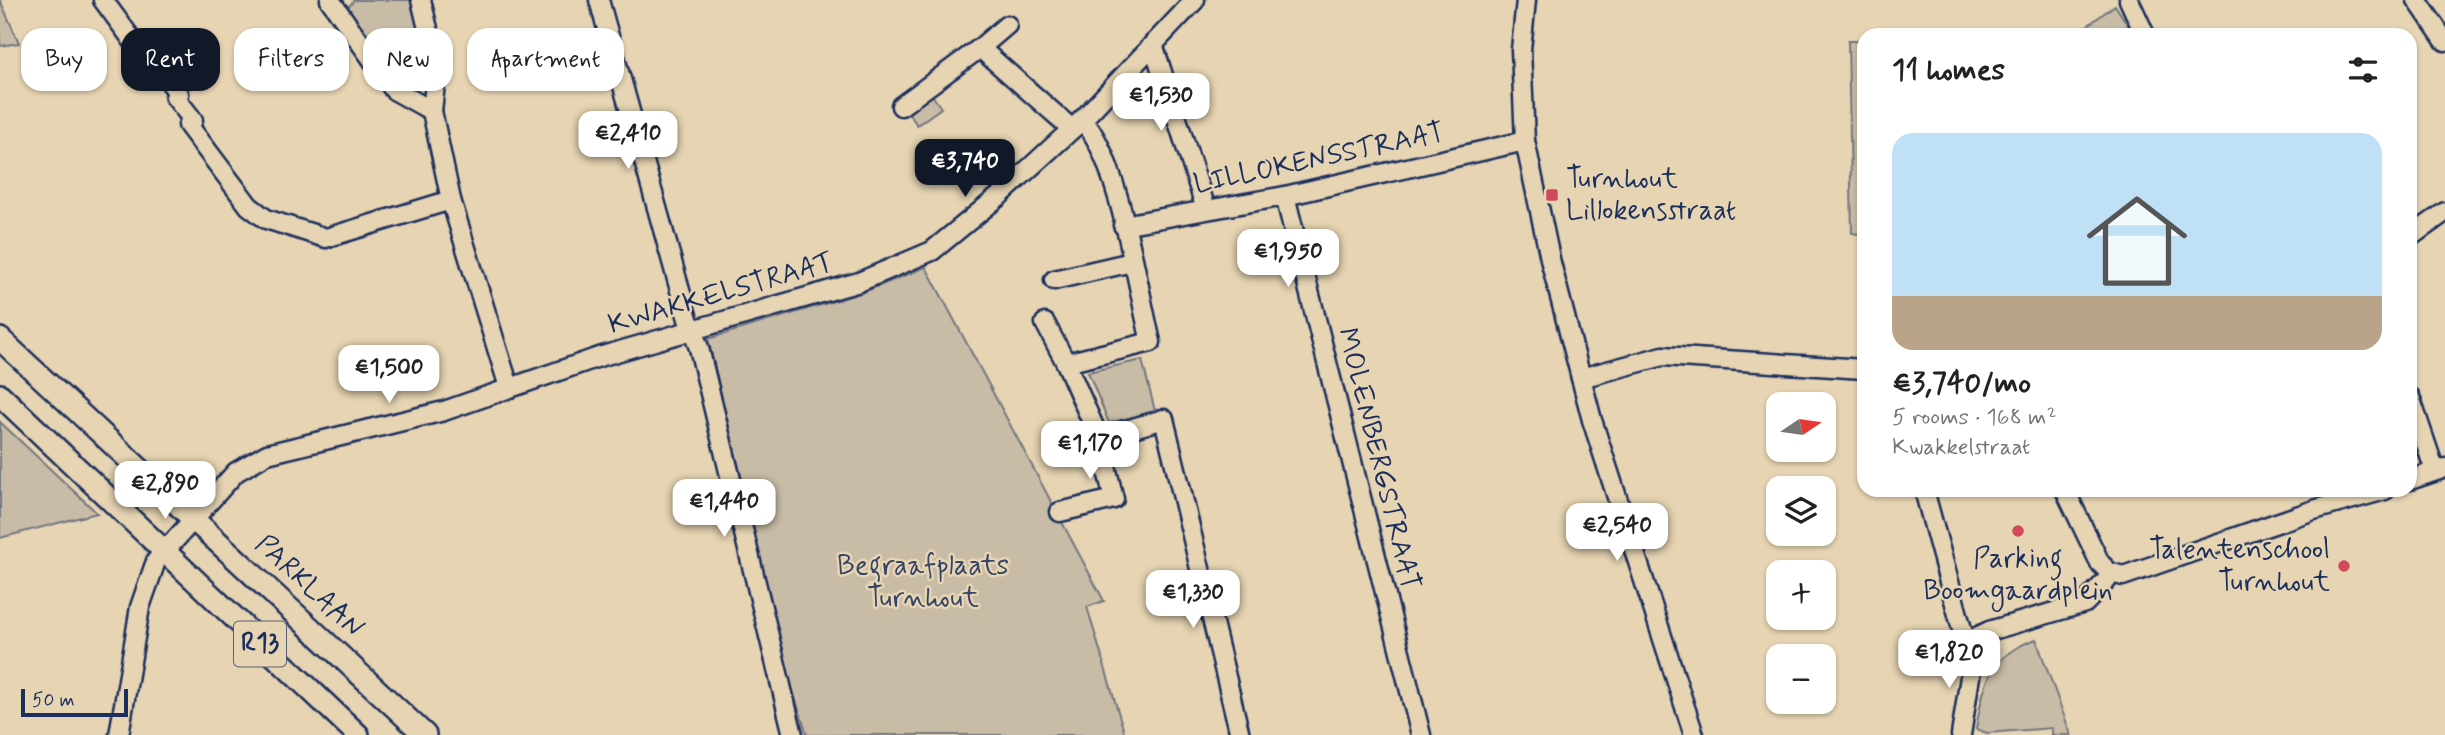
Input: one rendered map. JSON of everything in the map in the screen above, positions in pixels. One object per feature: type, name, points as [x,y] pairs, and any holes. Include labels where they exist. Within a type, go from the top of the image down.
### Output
[{"type":"main road","name":"PARKLAAN","points":[[0,338],[425,735]]},
{"type":"main road","name":"R13","points":[[0,395],[165,550],[200,588],[358,735]]},
{"type":"street","points":[[103,0],[139,49],[143,46],[178,94],[175,97],[193,120],[188,125],[235,189],[266,219],[326,238],[451,200]]},
{"type":"street","points":[[330,0],[394,90],[432,111]]},
{"type":"street","points":[[421,0],[437,66],[432,111],[451,200],[509,387]]},
{"type":"street","points":[[599,0],[692,330],[793,735]]},
{"type":"street","name":"KWAKKELSTRAAT","points":[[118,735],[139,607],[150,573],[165,550],[236,472],[267,454],[444,411],[509,387],[692,330],[859,282],[932,251],[998,197],[1077,125],[1195,0]]},
{"type":"street","points":[[1526,0],[1521,50],[1525,141],[1551,263],[1581,378],[1636,561],[1694,735]]},
{"type":"street","points":[[2129,0],[2142,28]]},
{"type":"street","points":[[2417,0],[2445,41]]},
{"type":"street","points":[[901,106],[1007,25]]},
{"type":"street","points":[[1153,44],[1206,209]]},
{"type":"street","points":[[980,48],[1077,125],[1093,131],[1108,160],[1151,342],[1066,363]]},
{"type":"street","name":"LILLOKENSSTRAAT","points":[[1124,225],[1285,196],[1525,141]]},
{"type":"street","name":"MOLENBERGSTRAAT","points":[[1285,196],[1421,735]]},
{"type":"street","points":[[2417,232],[2445,212]]},
{"type":"street","points":[[1054,280],[1131,259]]},
{"type":"street","points":[[1045,323],[1099,438],[1114,499],[1060,512]]},
{"type":"street","points":[[1581,378],[1663,356],[1857,369]]},
{"type":"street","points":[[2417,414],[2440,470],[2417,478]]},
{"type":"street","points":[[1099,438],[1164,419],[1240,735]]},
{"type":"street","points":[[1926,497],[1966,642],[1971,670],[1961,735]]},
{"type":"street","points":[[2068,497],[2100,563],[2109,572],[2132,574],[2314,510],[2360,497]]},
{"type":"street","points":[[1966,642],[1989,631],[2085,603],[2107,580],[2109,572]]},
{"type":"green space","points":[[0,0],[19,43],[0,46]]},
{"type":"green space","points":[[354,0],[412,0],[419,28],[363,28],[348,8]]},
{"type":"green space","points":[[2115,5],[2130,28],[2084,28]]},
{"type":"green space","points":[[1848,41],[1857,41],[1857,234],[1852,233]]},
{"type":"green space","points":[[930,92],[941,108],[917,125],[906,109]]},
{"type":"green space","name":"Begraafplaats Turnhout","points":[[926,267],[1104,601],[1087,607],[1125,735],[807,735],[791,685],[708,339],[864,292]]},
{"type":"green space","points":[[1142,360],[1155,411],[1109,423],[1088,372]]},
{"type":"green space","points":[[0,422],[97,513],[0,538]]},
{"type":"green space","points":[[2036,639],[2071,735],[2052,735],[2052,728],[1987,733],[1976,729],[1986,685],[1998,663],[2020,646]]},
{"type":"place","name":"Turnhout Lillokensstraat","points":[[1552,195]]},
{"type":"place","name":"Parking Boomgaardplein","points":[[2018,531]]},
{"type":"place","name":"Talentenschool Turnhout","points":[[2344,566]]}]
